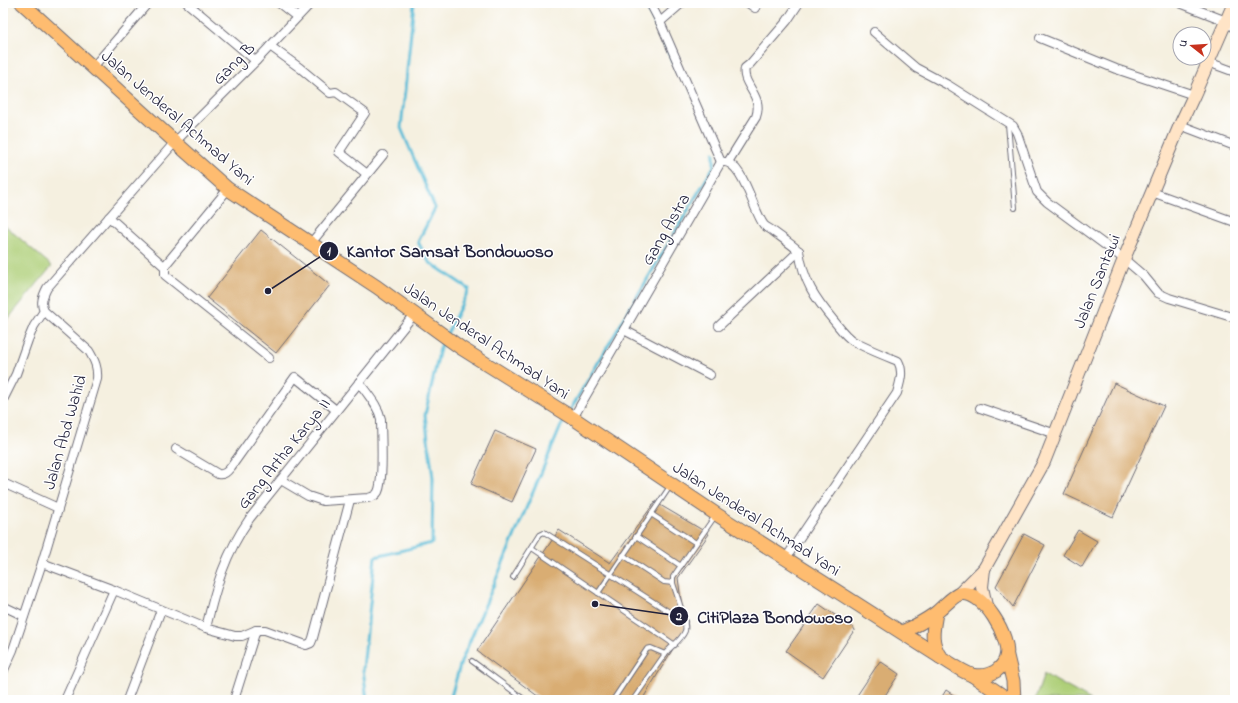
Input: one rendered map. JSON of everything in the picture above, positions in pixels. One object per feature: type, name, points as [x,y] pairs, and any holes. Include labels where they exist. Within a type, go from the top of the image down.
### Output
[{"type":"main road","name":"Jalan Jenderal Achmad Yani","points":[[22,3],[174,142],[228,189],[415,313],[461,348],[567,415],[716,514],[940,657]]},
{"type":"main road","name":"Jalan Santawi","points":[[1212,55],[1228,25],[1234,3]]},
{"type":"main road","name":"Jalan Santawi","points":[[959,594],[984,569],[1044,462],[1124,259],[1206,66]]},
{"type":"main road","name":"Jalan Santawi","points":[[984,569],[982,587],[986,606]]},
{"type":"main road","points":[[902,632],[921,623],[959,594],[965,594],[973,597],[986,606],[995,618],[1006,643],[1007,656],[1013,681],[1014,700]]},
{"type":"main road","points":[[936,613],[933,639],[934,648],[940,657],[1009,700]]},
{"type":"main road","points":[[971,675],[987,676],[992,674],[1002,665],[1007,656]]},
{"type":"street","points":[[93,67],[148,3]]},
{"type":"street","points":[[187,3],[256,61]]},
{"type":"street","points":[[279,3],[297,17]]},
{"type":"street","name":"Gang B","points":[[174,142],[256,61],[311,3]]},
{"type":"street","points":[[650,3],[725,162],[732,164],[743,180],[760,218],[765,225],[799,251],[801,264],[813,295],[847,337],[854,342],[898,361],[902,367],[902,377],[897,393],[786,558]]},
{"type":"street","points":[[660,22],[682,3]]},
{"type":"street","points":[[748,3],[755,8],[758,3]]},
{"type":"street","name":"Gang Astra","points":[[567,415],[624,330],[725,162],[756,117],[759,109],[758,103],[744,76],[745,68],[787,21],[799,3]]},
{"type":"street","points":[[1180,3],[1228,25]]},
{"type":"street","points":[[874,32],[916,68],[948,85],[1013,126],[1017,133],[1037,192],[1047,202],[1124,259],[1144,276],[1158,293],[1169,298],[1235,318]]},
{"type":"street","points":[[1040,38],[1116,69],[1194,95]]},
{"type":"street","points":[[270,46],[300,68],[330,94],[336,92],[365,113],[339,152],[368,174]]},
{"type":"street","points":[[1212,63],[1235,72]]},
{"type":"street","points":[[1180,125],[1235,146]]},
{"type":"street","points":[[3,400],[16,374],[34,326],[44,311],[42,307],[42,300],[47,288],[174,142]]},
{"type":"street","points":[[311,243],[383,155]]},
{"type":"street","points":[[228,189],[165,267],[165,275],[269,358]]},
{"type":"street","points":[[1152,192],[1235,222]]},
{"type":"street","points":[[109,217],[165,267]]},
{"type":"street","points":[[719,326],[799,251]]},
{"type":"street","name":"Jalan Abd Wahid","points":[[3,672],[13,650],[42,563],[97,379],[96,364],[89,352],[44,311]]},
{"type":"street","name":"Gang Artha Karya II","points":[[206,628],[213,596],[220,575],[238,536],[250,518],[415,313]]},
{"type":"street","points":[[624,330],[710,375]]},
{"type":"street","points":[[176,449],[218,474],[222,475],[226,473],[295,378],[336,410]]},
{"type":"street","points":[[281,480],[315,500],[350,500],[374,497],[377,494],[380,482],[381,419],[380,413],[359,382]]},
{"type":"street","points":[[980,408],[1056,434]]},
{"type":"street","points":[[3,483],[58,508]]},
{"type":"street","points":[[42,563],[114,590],[206,628],[235,636],[242,636],[256,630],[265,630],[304,645],[311,643],[314,638],[350,500]]},
{"type":"street","points":[[65,700],[114,590]]},
{"type":"street","points":[[3,606],[24,616]]},
{"type":"street","points":[[127,700],[161,610]]},
{"type":"street","points":[[234,700],[256,630]]},
{"type":"lane","points":[[1008,123],[1015,208]]},
{"type":"lane","points":[[598,593],[672,484]]},
{"type":"lane","points":[[651,514],[696,543]]},
{"type":"lane","points":[[633,700],[665,654],[685,631],[685,622],[673,583],[673,578],[716,514]]},
{"type":"lane","points":[[513,577],[540,534],[544,532],[685,622]]},
{"type":"lane","points":[[636,536],[681,566]]},
{"type":"lane","points":[[532,548],[674,645]]},
{"type":"lane","points":[[623,555],[664,582],[673,583]]},
{"type":"lane","points":[[613,700],[647,649],[651,648],[665,654]]},
{"type":"lane","points":[[472,661],[525,700]]},
{"type":"lane","points":[[535,700],[538,698],[542,700]]},
{"type":"green space","points":[[3,224],[52,266],[3,325]]},
{"type":"green space","points":[[1044,674],[1091,700],[1035,700]]},
{"type":"building","points":[[261,230],[330,285],[276,353],[207,298]]},
{"type":"building","points":[[1114,383],[1164,406],[1113,517],[1064,494]]},
{"type":"building","points":[[495,431],[536,449],[512,502],[471,484]]},
{"type":"building","points":[[655,502],[709,534],[678,578],[685,629],[642,700],[543,700],[477,651],[559,530],[610,563]]},
{"type":"building","points":[[1078,530],[1097,541],[1082,567],[1063,555]]},
{"type":"building","points":[[1024,534],[1045,545],[1013,607],[996,586]]},
{"type":"building","points":[[819,604],[855,629],[823,677],[786,651]]},
{"type":"building","points":[[880,661],[899,674],[882,700],[854,700]]},
{"type":"building","points":[[946,690],[961,700],[940,700]]},
{"type":"waterway","points":[[414,3],[401,128],[435,208],[418,242],[429,262],[469,289],[447,334]]},
{"type":"waterway","points":[[645,3],[677,70]]},
{"type":"waterway","points":[[569,412],[714,166],[714,153]]},
{"type":"waterway","points":[[367,700],[363,669],[375,557],[432,543],[433,478],[425,415],[440,348],[445,339]]},
{"type":"waterway","points":[[450,700],[461,662],[561,426],[567,417]]},
{"type":"place","name":"Kantor Samsat Bondowoso","points":[[268,291]]},
{"type":"place","name":"CitiPlaza Bondowoso","points":[[595,604]]}]
